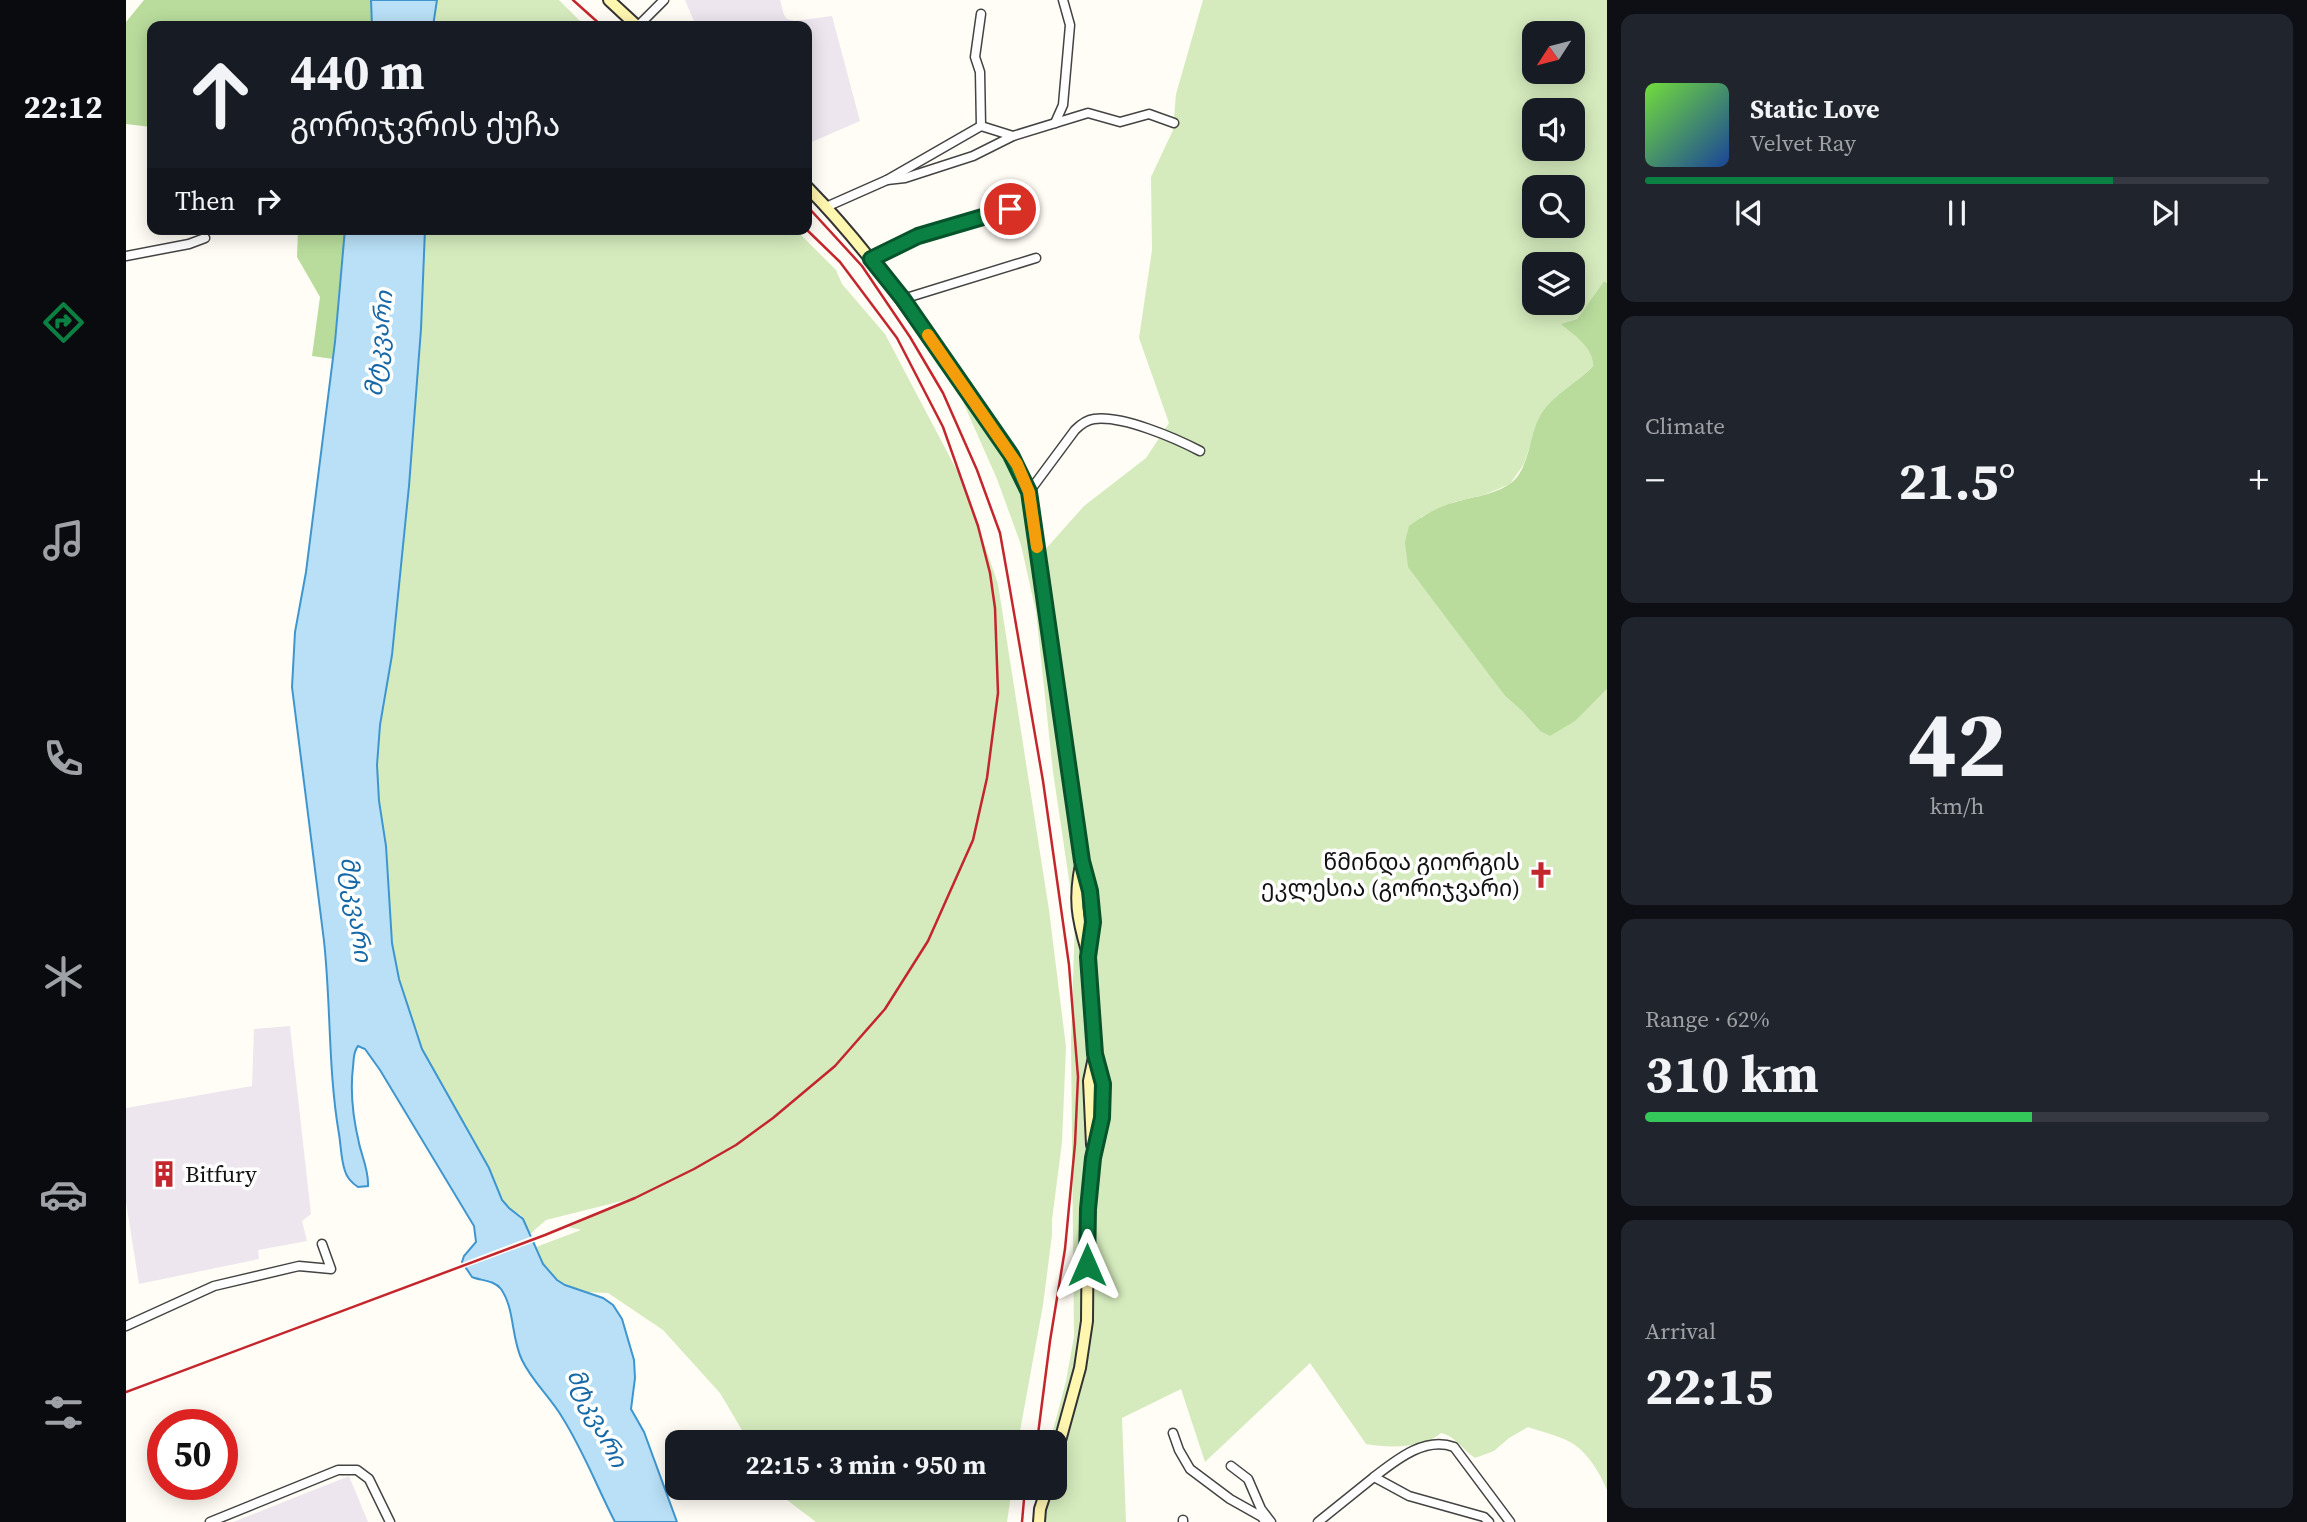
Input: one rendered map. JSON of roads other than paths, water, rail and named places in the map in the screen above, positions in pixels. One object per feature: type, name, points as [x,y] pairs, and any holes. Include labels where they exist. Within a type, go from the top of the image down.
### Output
[{"type":"main road","points":[[609,0],[632,21]]},
{"type":"main road","points":[[812,192],[903,299],[1011,455],[1029,492],[1093,922],[1088,957],[1095,1054],[1089,1081],[1093,1158],[1088,1209],[1087,1321],[1080,1368],[1063,1430]]},
{"type":"main road","points":[[1039,1522],[1044,1500]]},
{"type":"street","points":[[643,21],[664,0]]},
{"type":"street","points":[[1055,122],[1063,105],[1070,25],[1063,0]]},
{"type":"street","points":[[981,14],[975,57],[980,72],[981,126]]},
{"type":"street","points":[[887,180],[905,178],[973,156],[1013,136],[1088,113],[1119,122],[1149,114],[1174,123]]},
{"type":"street","points":[[826,207],[887,180],[981,126],[1013,136]]},
{"type":"street","points":[[871,259],[918,236],[1010,209]]},
{"type":"street","points":[[126,256],[189,244],[205,238]]},
{"type":"street","points":[[903,299],[1035,258]]},
{"type":"street","points":[[1029,492],[1074,430],[1084,422],[1094,419],[1147,429],[1182,441],[1200,451]]},
{"type":"street","points":[[126,1326],[214,1286],[299,1266],[331,1269],[323,1244]]},
{"type":"street","points":[[1173,1433],[1190,1469],[1230,1499],[1262,1517],[1265,1522]]},
{"type":"street","points":[[1318,1522],[1401,1457],[1442,1442],[1454,1447],[1510,1522]]},
{"type":"street","points":[[1231,1466],[1248,1479],[1261,1510],[1271,1522]]},
{"type":"street","points":[[209,1522],[338,1470],[357,1470],[369,1479],[390,1522]]},
{"type":"street","points":[[1374,1478],[1409,1496],[1484,1517],[1489,1522]]},
{"type":"water","points":[[371,0],[437,0],[434,21],[372,21]]},
{"type":"water","name":"მტკვარი","points":[[344,235],[425,235],[421,329],[409,486],[392,655],[380,725],[377,765],[386,846],[392,943],[399,979],[422,1049],[489,1168],[502,1200],[523,1219],[543,1264],[565,1285],[603,1298],[613,1305],[622,1319],[634,1360],[631,1409],[644,1432],[665,1489],[665,1500],[669,1500],[677,1522],[615,1522],[570,1430],[522,1360],[509,1305],[501,1289],[491,1282],[472,1277],[462,1262],[476,1242],[474,1226],[380,1070],[365,1049],[358,1046],[354,1058],[353,1105],[368,1186],[358,1187],[346,1174],[335,1110],[324,941],[292,687],[295,632],[306,572],[335,342]]},
{"type":"railway","points":[[573,0],[596,21]]},
{"type":"railway","points":[[812,211],[862,266],[910,337],[943,393],[977,470],[1000,533],[1043,781],[1069,965],[1078,1077],[1065,1249],[1039,1430]]},
{"type":"railway","points":[[126,1392],[545,1235],[635,1198],[694,1169],[736,1145],[773,1118],[835,1066],[885,1009],[928,941],[973,840],[987,778],[998,693],[995,608],[990,573],[978,526],[943,427],[897,338],[840,262],[812,235]]},
{"type":"railway","points":[[1022,1522],[1024,1500]]},
{"type":"place","name":"წმინდა გიორგის ეკლესია (გორიჯვარი)","points":[[1541,875]]},
{"type":"place","name":"Bitfury","points":[[164,1174]]}]
